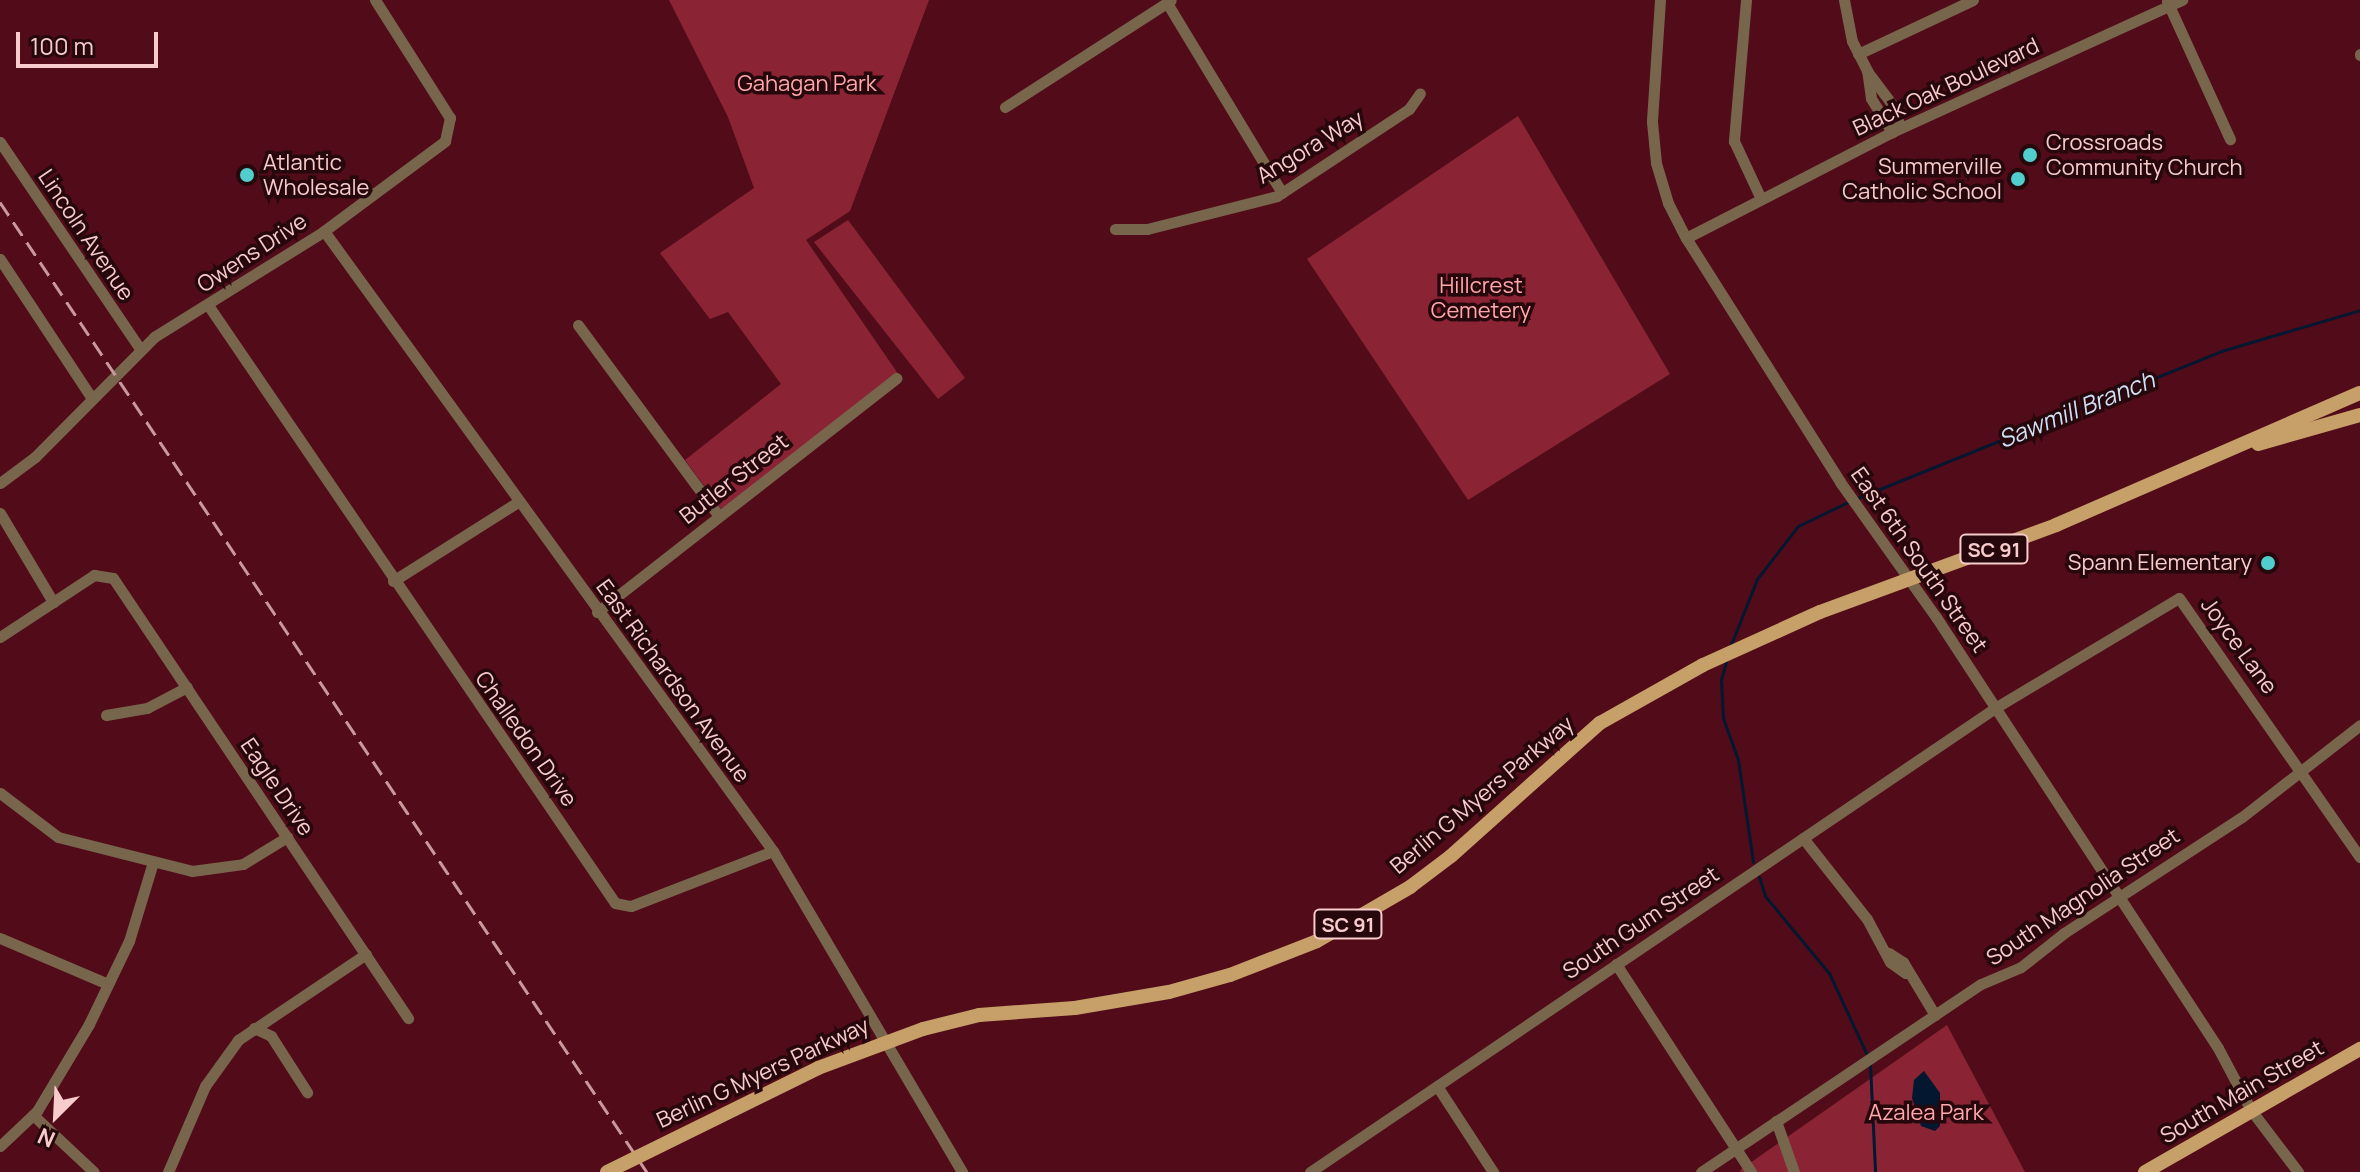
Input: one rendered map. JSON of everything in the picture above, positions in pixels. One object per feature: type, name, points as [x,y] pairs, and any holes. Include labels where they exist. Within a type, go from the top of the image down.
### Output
[{"type":"main road","name":"Berlin G Myers Parkway","points":[[607,1172],[818,1068],[923,1029],[979,1015],[1075,1008],[1169,992],[1230,975],[1317,941],[1410,887],[1451,856],[1600,723],[1703,665],[1820,612],[1911,580],[2238,449],[2360,393]]},
{"type":"main road","name":"Berlin G Myers Parkway","points":[[2238,449],[2360,415]]},
{"type":"main road","name":"South Main Street","points":[[2145,1172],[2360,1049]]},
{"type":"street","name":"Owens Drive","points":[[0,483],[60,433],[91,397],[154,337],[324,231],[445,141],[451,130],[443,104],[375,0]]},
{"type":"street","name":"East 6th South Street","points":[[1660,0],[1652,122],[1656,163],[1668,203],[1686,238],[1840,482],[1911,580],[2116,898],[2218,1048],[2251,1110],[2298,1172]]},
{"type":"street","points":[[1746,0],[1734,141],[1761,199]]},
{"type":"street","points":[[1844,0],[1858,54],[1891,103],[1898,121],[1892,132]]},
{"type":"street","points":[[1858,54],[1973,0]]},
{"type":"street","name":"Black Oak Boulevard","points":[[1686,238],[1892,132],[2168,3],[2182,0]]},
{"type":"street","points":[[1005,107],[1170,1],[1282,193]]},
{"type":"street","points":[[2168,3],[2230,139]]},
{"type":"street","name":"Angora Way","points":[[1115,229],[1147,229],[1282,193],[1409,109],[1420,93]]},
{"type":"street","name":"Lincoln Avenue","points":[[0,142],[140,349]]},
{"type":"street","name":"East Richardson Avenue","points":[[324,231],[773,851],[962,1172]]},
{"type":"street","points":[[0,259],[91,397]]},
{"type":"street","name":"Challedon Drive","points":[[208,305],[615,903],[631,906],[773,851]]},
{"type":"street","points":[[120,322],[154,337]]},
{"type":"street","points":[[578,325],[719,516]]},
{"type":"street","name":"Butler Street","points":[[597,612],[896,378]]},
{"type":"street","points":[[393,581],[518,502]]},
{"type":"street","points":[[0,513],[53,602],[0,637]]},
{"type":"street","name":"Eagle Drive","points":[[53,602],[94,575],[113,578],[408,1018]]},
{"type":"street","name":"Joyce Lane","points":[[1995,708],[2179,598],[2306,772],[2360,857]]},
{"type":"street","points":[[106,715],[147,708],[187,687]]},
{"type":"street","name":"South Gum Street","points":[[1310,1172],[1995,708]]},
{"type":"street","name":"South Magnolia Street","points":[[1701,1172],[1981,984],[2021,967],[2116,898],[2306,772],[2360,725]]},
{"type":"street","points":[[0,793],[58,837],[153,862],[219,870],[252,860],[287,837]]},
{"type":"street","points":[[1803,838],[1889,953],[1895,969],[1905,973],[1935,1015]]},
{"type":"street","points":[[0,1146],[33,1115],[58,1080],[129,941],[153,862]]},
{"type":"street","points":[[0,938],[108,984]]},
{"type":"street","points":[[168,1172],[211,1075],[254,1028],[366,954]]},
{"type":"street","points":[[1616,964],[1751,1172]]},
{"type":"street","points":[[254,1028],[271,1036],[307,1092]]},
{"type":"street","points":[[1437,1086],[1493,1172]]},
{"type":"street","points":[[33,1115],[94,1172]]},
{"type":"street","points":[[1776,1121],[1794,1172]]},
{"type":"green space","name":"Gahagan Park","points":[[669,0],[929,0],[850,211],[806,240],[901,378],[721,509],[685,460],[781,384],[728,312],[710,319],[660,253],[754,188],[728,117]]},
{"type":"green space","name":"Hillcrest Cemetery","points":[[1518,116],[1670,374],[1468,500],[1307,259]]},
{"type":"green space","points":[[848,220],[965,378],[938,399],[814,242]]},
{"type":"green space","name":"Azalea Park","points":[[1947,1025],[2025,1172],[1741,1172],[1740,1170]]},
{"type":"water","points":[[1924,1071],[1940,1093],[1940,1126],[1935,1131],[1921,1126],[1912,1098],[1914,1080]]},
{"type":"waterway","name":"Sawmill Branch","points":[[1855,499],[2221,351],[2360,310]]},
{"type":"waterway","points":[[1730,647],[1757,579],[1798,526],[1848,502]]},
{"type":"waterway","points":[[1726,662],[1721,680],[1723,718],[1738,760],[1753,862]]},
{"type":"waterway","points":[[1759,877],[1765,896],[1829,973],[1868,1057]]},
{"type":"waterway","points":[[1870,1064],[1875,1172]]},
{"type":"railway","points":[[0,202],[647,1172]]},
{"type":"place","name":"Crossroads Community Church","points":[[2030,155]]},
{"type":"place","name":"Atlantic Wholesale","points":[[247,175]]},
{"type":"place","name":"Summerville Catholic School","points":[[2018,179]]},
{"type":"place","name":"Spann Elementary","points":[[2268,563]]}]
